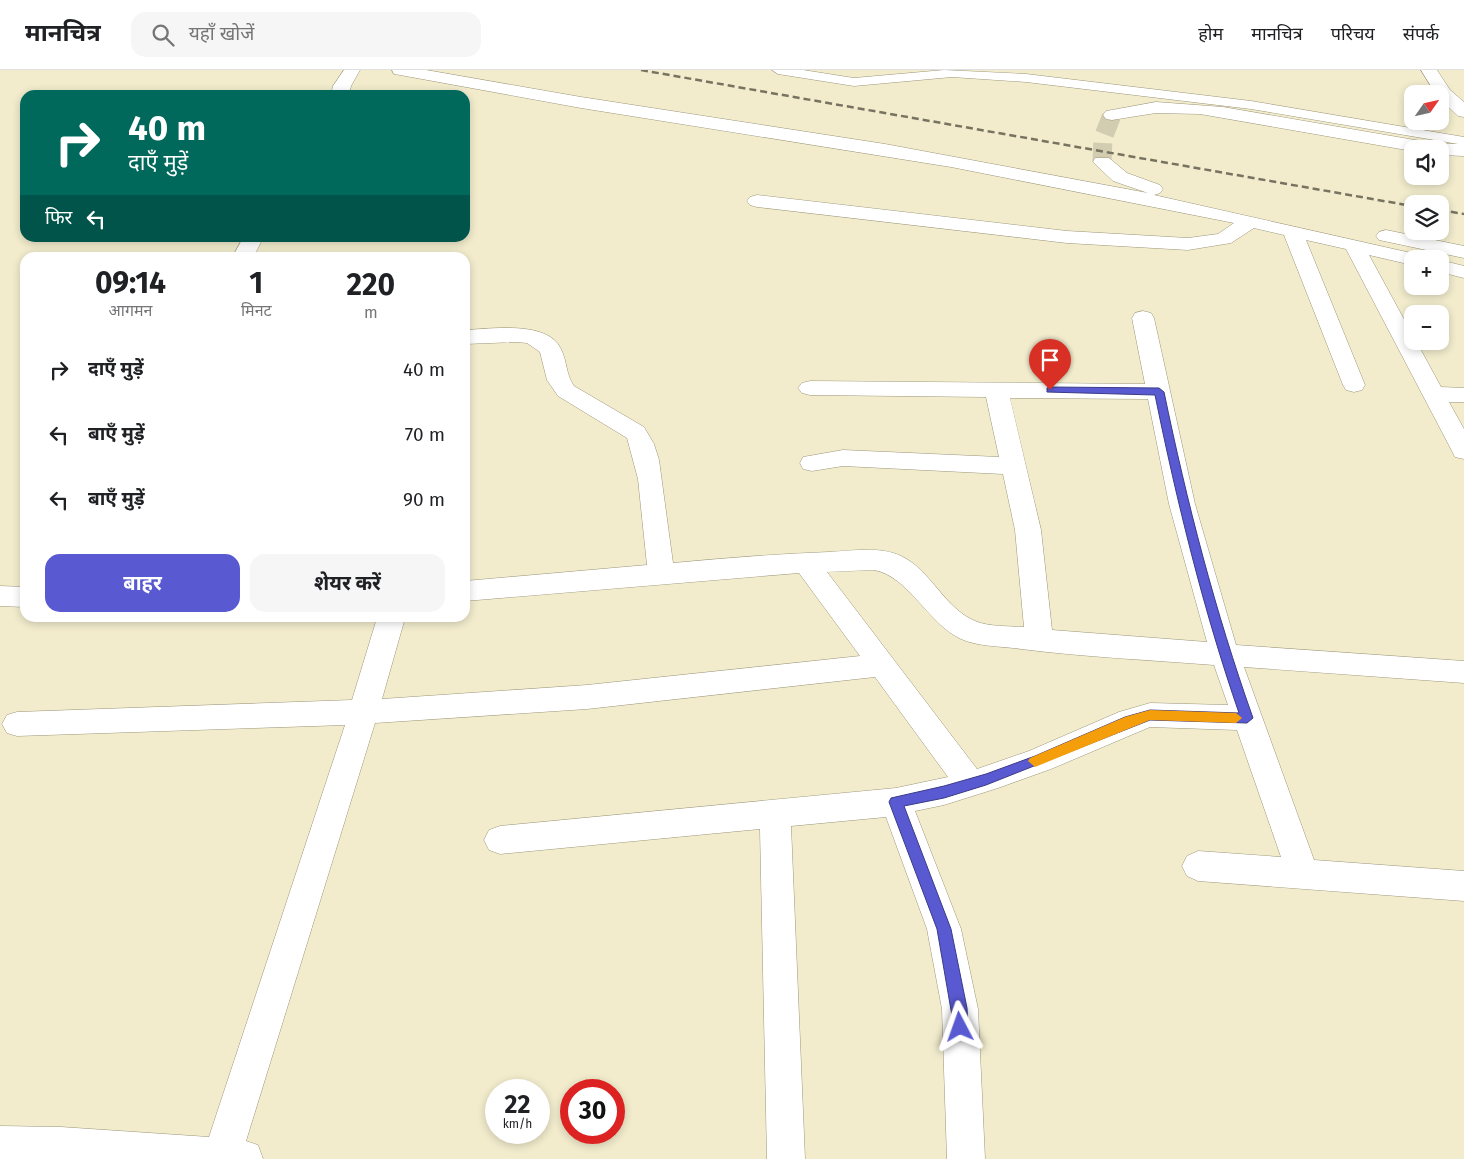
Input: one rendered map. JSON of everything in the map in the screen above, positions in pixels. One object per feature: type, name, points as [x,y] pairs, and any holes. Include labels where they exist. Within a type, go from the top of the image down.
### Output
[{"type":"street","points":[[341,90],[352,70]]},
{"type":"street","points":[[400,70],[609,109],[885,150],[1052,181],[1250,222],[1404,257]]},
{"type":"street","points":[[1429,70],[1444,93],[1464,112]]},
{"type":"street","points":[[1112,115],[1133,108],[1157,106],[1199,109],[1404,143]]},
{"type":"street","points":[[1449,149],[1464,150]]},
{"type":"street","points":[[1102,162],[1120,177],[1161,191],[1464,252]]},
{"type":"street","points":[[757,201],[1067,237],[1188,244],[1224,239],[1250,222]]},
{"type":"street","points":[[1293,232],[1354,385]]},
{"type":"street","points":[[1354,245],[1464,451]]},
{"type":"street","points":[[1449,268],[1464,272]]},
{"type":"street","points":[[1144,318],[1182,504],[1225,655],[1303,874]]},
{"type":"street","points":[[470,337],[533,336],[550,350],[558,380],[566,392],[636,433],[643,442],[648,461],[661,574]]},
{"type":"street","points":[[810,388],[1159,392]]},
{"type":"street","points":[[996,389],[1028,530],[1039,640]]},
{"type":"street","points":[[1434,394],[1464,395]]},
{"type":"street","points":[[812,462],[843,458],[1014,466]]},
{"type":"street","points":[[470,591],[806,563],[874,560],[892,563],[907,574],[953,622],[966,629],[988,635],[1225,655],[1464,672]]},
{"type":"street","points":[[806,563],[971,784]]},
{"type":"street","points":[[0,596],[20,597]]},
{"type":"street","points":[[0,1145],[61,1146],[233,1158],[390,622]]},
{"type":"street","points":[[18,724],[364,712],[587,697],[882,665]]},
{"type":"street","points":[[500,840],[775,812],[896,802],[971,784],[1040,760],[1130,721],[1150,715],[1247,718]]},
{"type":"street","points":[[896,802],[944,929],[960,1008],[966,1159]]},
{"type":"street","points":[[775,812],[786,1159]]},
{"type":"street","points":[[1198,866],[1464,886]]},
{"type":"lane","points":[[778,70],[854,82],[884,76],[952,73],[1026,78],[1251,105],[1464,141]]},
{"type":"tunnel","points":[[1102,162],[1103,138],[1112,115]]},
{"type":"railway","points":[[641,70],[1404,205]]},
{"type":"railway","points":[[1449,212],[1464,214]]},
{"type":"slow traffic","points":[[1035,761],[1130,721],[1150,715],[1236,718]]},
{"type":"route","points":[[960,1027],[960,1008],[944,929],[896,802],[944,792],[986,779],[1040,760],[1130,721],[1150,715],[1247,718],[1225,655],[1182,504],[1159,392],[1050,390]]}]
